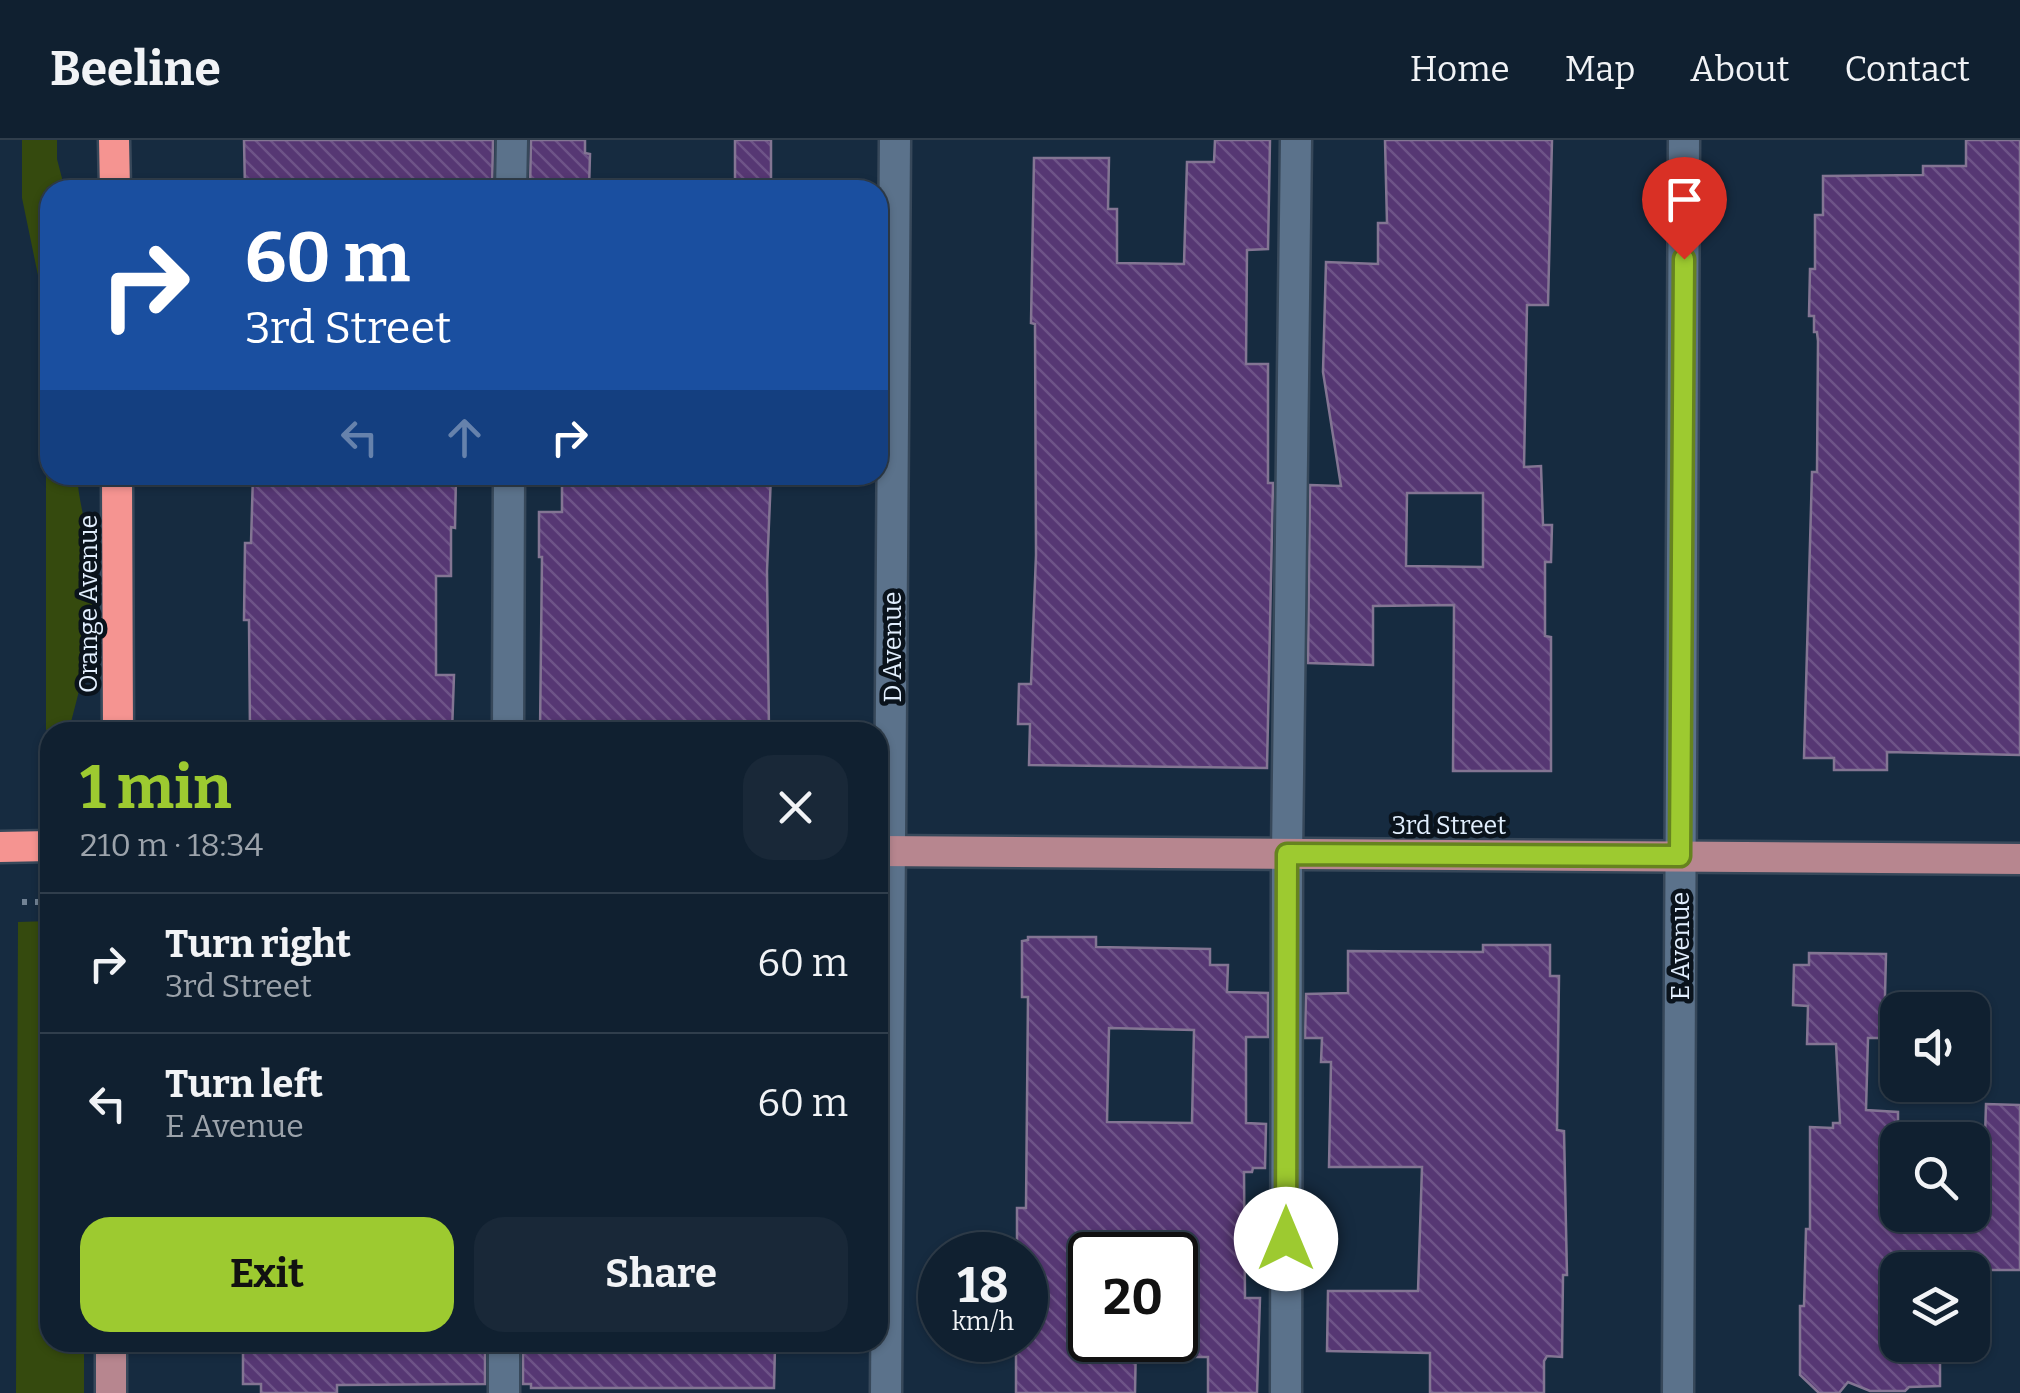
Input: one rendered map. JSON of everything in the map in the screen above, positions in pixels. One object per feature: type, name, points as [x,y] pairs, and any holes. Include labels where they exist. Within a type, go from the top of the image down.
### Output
[{"type":"highway","points":[[114,140],[115,180]]},
{"type":"highway","name":"Orange Avenue","points":[[117,485],[118,722]]},
{"type":"highway","points":[[0,847],[40,846]]},
{"type":"main road","name":"3rd Street","points":[[888,851],[2020,858]]},
{"type":"main road","points":[[110,1393],[111,1352]]},
{"type":"street","points":[[511,180],[512,140]]},
{"type":"street","name":"D Avenue","points":[[886,722],[895,140]]},
{"type":"street","points":[[1286,1393],[1287,854],[1296,140]]},
{"type":"street","name":"E Avenue","points":[[1678,1393],[1684,140]]},
{"type":"street","points":[[508,722],[510,485]]},
{"type":"street","points":[[504,1352],[504,1393]]},
{"type":"street","name":"D Avenue","points":[[886,1352],[886,1393]]},
{"type":"path","points":[[22,902],[40,902]]},
{"type":"green space","points":[[22,140],[57,140],[62,180],[40,180],[40,285],[22,198]]},
{"type":"green space","points":[[46,485],[78,485],[91,556],[93,590],[88,650],[71,722],[46,722]]},
{"type":"green space","points":[[40,921],[40,1352],[84,1352],[84,1393],[16,1393],[18,922]]},
{"type":"building","points":[[244,140],[493,140],[492,180],[245,180]]},
{"type":"building","points":[[531,140],[585,140],[585,153],[590,154],[589,180],[530,180]]},
{"type":"building","points":[[735,140],[771,140],[771,180],[735,180]]},
{"type":"building","points":[[1215,140],[1270,140],[1268,249],[1247,250],[1246,364],[1268,364],[1268,483],[1273,483],[1267,768],[1029,765],[1030,724],[1018,724],[1019,684],[1031,684],[1036,555],[1035,324],[1031,323],[1034,158],[1109,158],[1108,209],[1117,209],[1117,263],[1184,264],[1187,162],[1214,162]]},
{"type":"building","points":[[1385,140],[1552,140],[1548,305],[1527,305],[1524,467],[1541,466],[1543,525],[1552,525],[1551,562],[1545,562],[1545,636],[1551,637],[1551,771],[1453,771],[1454,605],[1373,606],[1373,665],[1308,663],[1310,485],[1341,486],[1323,372],[1326,262],[1378,264],[1378,223],[1387,223]],"holes":[[[1407,493],[1483,493],[1483,567],[1406,566]]]},
{"type":"building","points":[[1966,140],[2020,140],[2020,755],[1887,752],[1887,770],[1834,770],[1834,758],[1804,758],[1812,472],[1817,472],[1818,341],[1814,316],[1809,316],[1810,269],[1815,269],[1815,215],[1823,215],[1823,176],[1923,175],[1923,166],[1966,166]]},
{"type":"building","points":[[253,485],[456,485],[451,576],[436,576],[436,675],[454,675],[452,722],[250,722],[249,620],[244,620],[245,543],[251,543]]},
{"type":"building","points":[[562,485],[771,485],[769,722],[540,722],[539,512],[562,512]]},
{"type":"building","points":[[1028,937],[1096,937],[1096,947],[1210,949],[1210,965],[1228,965],[1227,992],[1268,993],[1268,1037],[1246,1037],[1246,1123],[1266,1124],[1265,1168],[1244,1172],[1245,1298],[1260,1298],[1257,1393],[1208,1393],[1208,1357],[1198,1357],[1198,1232],[1068,1232],[1068,1362],[1136,1362],[1135,1393],[1016,1393],[1016,1362],[1048,1362],[1048,1232],[1017,1232],[1017,1208],[1026,1208],[1028,997],[1022,997],[1022,941]],"holes":[[[1109,1028],[1194,1030],[1192,1123],[1107,1122]]]},
{"type":"building","points":[[1483,945],[1550,945],[1550,976],[1559,976],[1557,1130],[1564,1131],[1567,1275],[1563,1275],[1562,1357],[1547,1356],[1544,1361],[1544,1393],[1430,1393],[1430,1353],[1327,1351],[1328,1291],[1418,1291],[1422,1167],[1329,1167],[1331,1062],[1321,1062],[1322,1038],[1305,1038],[1306,994],[1348,993],[1348,951],[1483,952]]},
{"type":"building","points":[[1809,953],[1886,954],[1885,992],[1880,992],[1880,1038],[1868,1038],[1866,1110],[1898,1112],[1898,1122],[1880,1122],[1880,1232],[1990,1232],[1990,1122],[1985,1122],[1986,1104],[2020,1105],[2020,1270],[1990,1270],[1990,1252],[1880,1252],[1880,1362],[1940,1362],[1940,1386],[1870,1391],[1848,1382],[1839,1393],[1819,1393],[1800,1375],[1800,1306],[1804,1306],[1806,1229],[1810,1229],[1810,1127],[1833,1128],[1833,1123],[1840,1123],[1836,1044],[1807,1044],[1808,1006],[1793,1005],[1794,965],[1809,965]]},
{"type":"building","points":[[243,1352],[485,1352],[485,1384],[337,1385],[337,1393],[261,1393],[261,1384],[243,1384]]},
{"type":"building","points":[[523,1352],[775,1352],[774,1388],[531,1388],[531,1384],[523,1384]]},
{"type":"route","points":[[1286,1239],[1287,854],[1680,856],[1684,259]]}]
